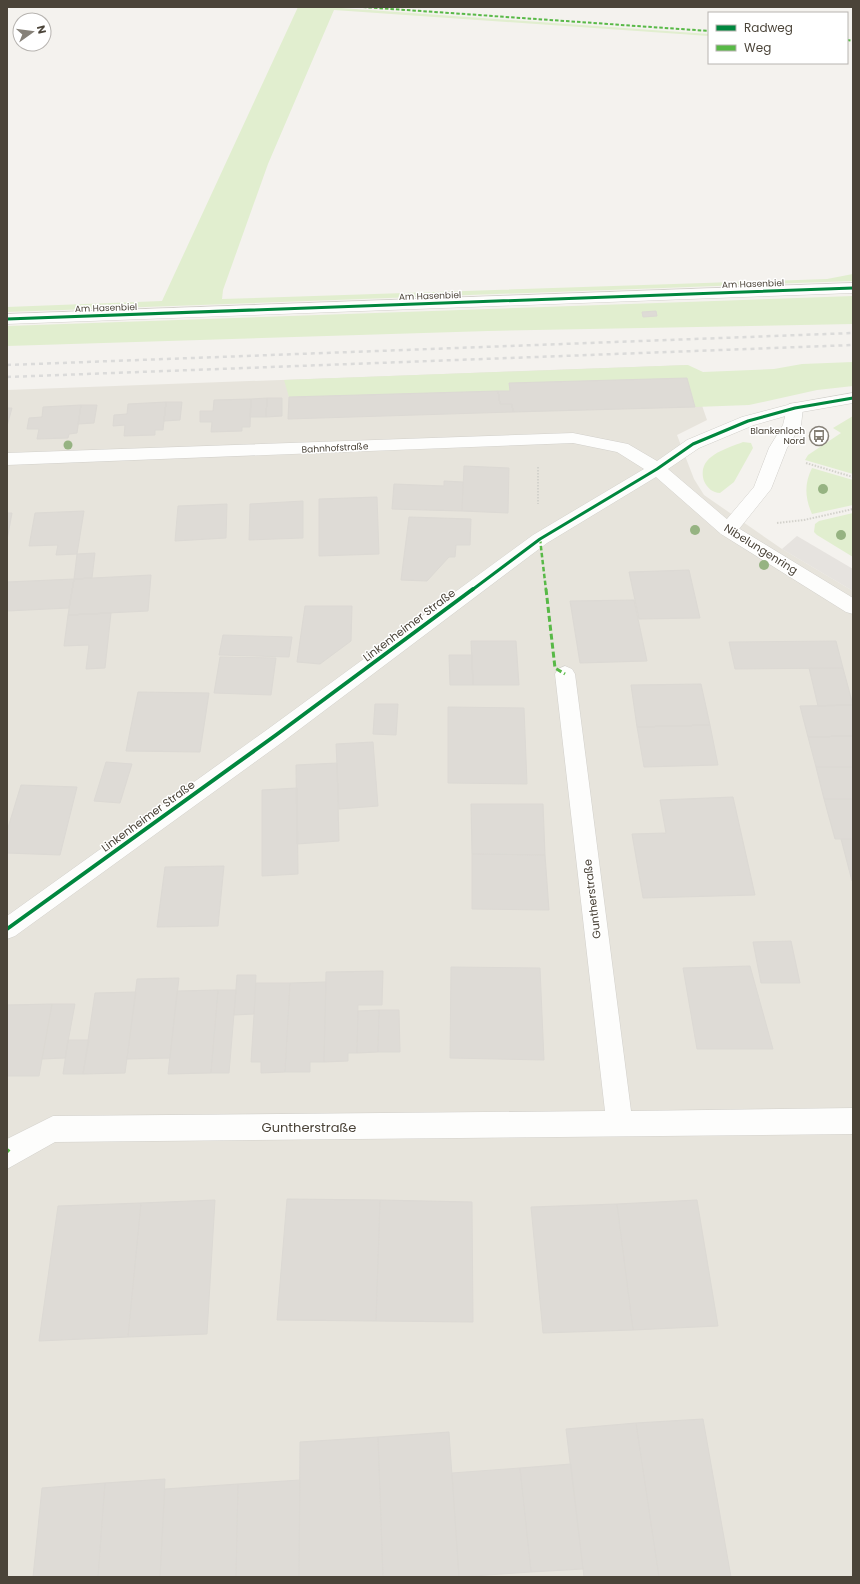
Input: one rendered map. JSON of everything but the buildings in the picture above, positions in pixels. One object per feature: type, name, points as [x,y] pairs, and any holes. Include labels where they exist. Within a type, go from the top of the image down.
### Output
[{"type":"street","name":"Am Hasenbiel","points":[[7,319],[853,288]]},
{"type":"street","name":"Linkenheimer Straße","points":[[7,929],[283,730],[540,540],[657,469],[693,444],[748,421],[793,416],[853,398]]},
{"type":"street","points":[[728,530],[762,489],[793,416]]},
{"type":"street","name":"Bahnhofstraße","points":[[7,459],[284,450],[538,438],[573,438],[622,448],[657,469]]},
{"type":"street","name":"Nibelungenring","points":[[657,469],[728,530],[853,607]]},
{"type":"street","name":"Guntherstraße","points":[[565,674],[620,1124]]},
{"type":"street","name":"Guntherstraße","points":[[7,1156],[9,1152],[53,1129],[853,1121]]},
{"type":"path","points":[[538,438],[538,519],[540,540]]},
{"type":"path","points":[[776,454],[853,477]]},
{"type":"path","points":[[728,530],[804,520],[853,509]]},
{"type":"shaded area","points":[[688,365],[707,420],[677,435],[694,479],[704,495],[782,549],[853,591],[853,1577],[7,1577],[7,390]]},
{"type":"shaded area","points":[[797,536],[853,569],[853,591],[782,549]]},
{"type":"green space","points":[[298,7],[327,7],[708,34],[708,36],[334,10],[268,164],[223,290],[222,299],[827,279],[853,274],[853,281],[7,312],[7,307],[162,301]]},
{"type":"green space","points":[[853,296],[853,324],[488,331],[7,346],[7,326]]},
{"type":"green space","points":[[853,362],[853,386],[817,390],[749,405],[695,407],[509,384],[510,391],[289,397],[284,380],[688,365],[703,372],[774,369],[802,364]]},
{"type":"green space","points":[[853,416],[853,474],[805,460],[808,455],[841,433],[833,428]]},
{"type":"green space","points":[[743,442],[751,443],[753,448],[734,482],[720,493],[713,491],[705,484],[703,472],[704,465],[714,455]]},
{"type":"green space","points":[[812,468],[853,480],[853,505],[812,514],[806,491],[809,474]]},
{"type":"green space","points":[[853,513],[853,557],[814,532],[815,524],[819,521]]},
{"type":"railway","points":[[7,365],[853,333]]},
{"type":"railway","points":[[7,377],[853,345]]},
{"type":"marked path","points":[[363,7],[708,31]]},
{"type":"marked path","points":[[848,40],[853,41]]},
{"type":"marked path","points":[[540,539],[555,668],[565,674]]},
{"type":"cycle path","points":[[7,319],[853,288]]},
{"type":"cycle path","points":[[7,929],[276,735],[540,539],[657,469],[693,444],[748,421],[795,408],[853,398]]},
{"type":"place","name":"Blankenloch Nord","points":[[819,436]]}]
